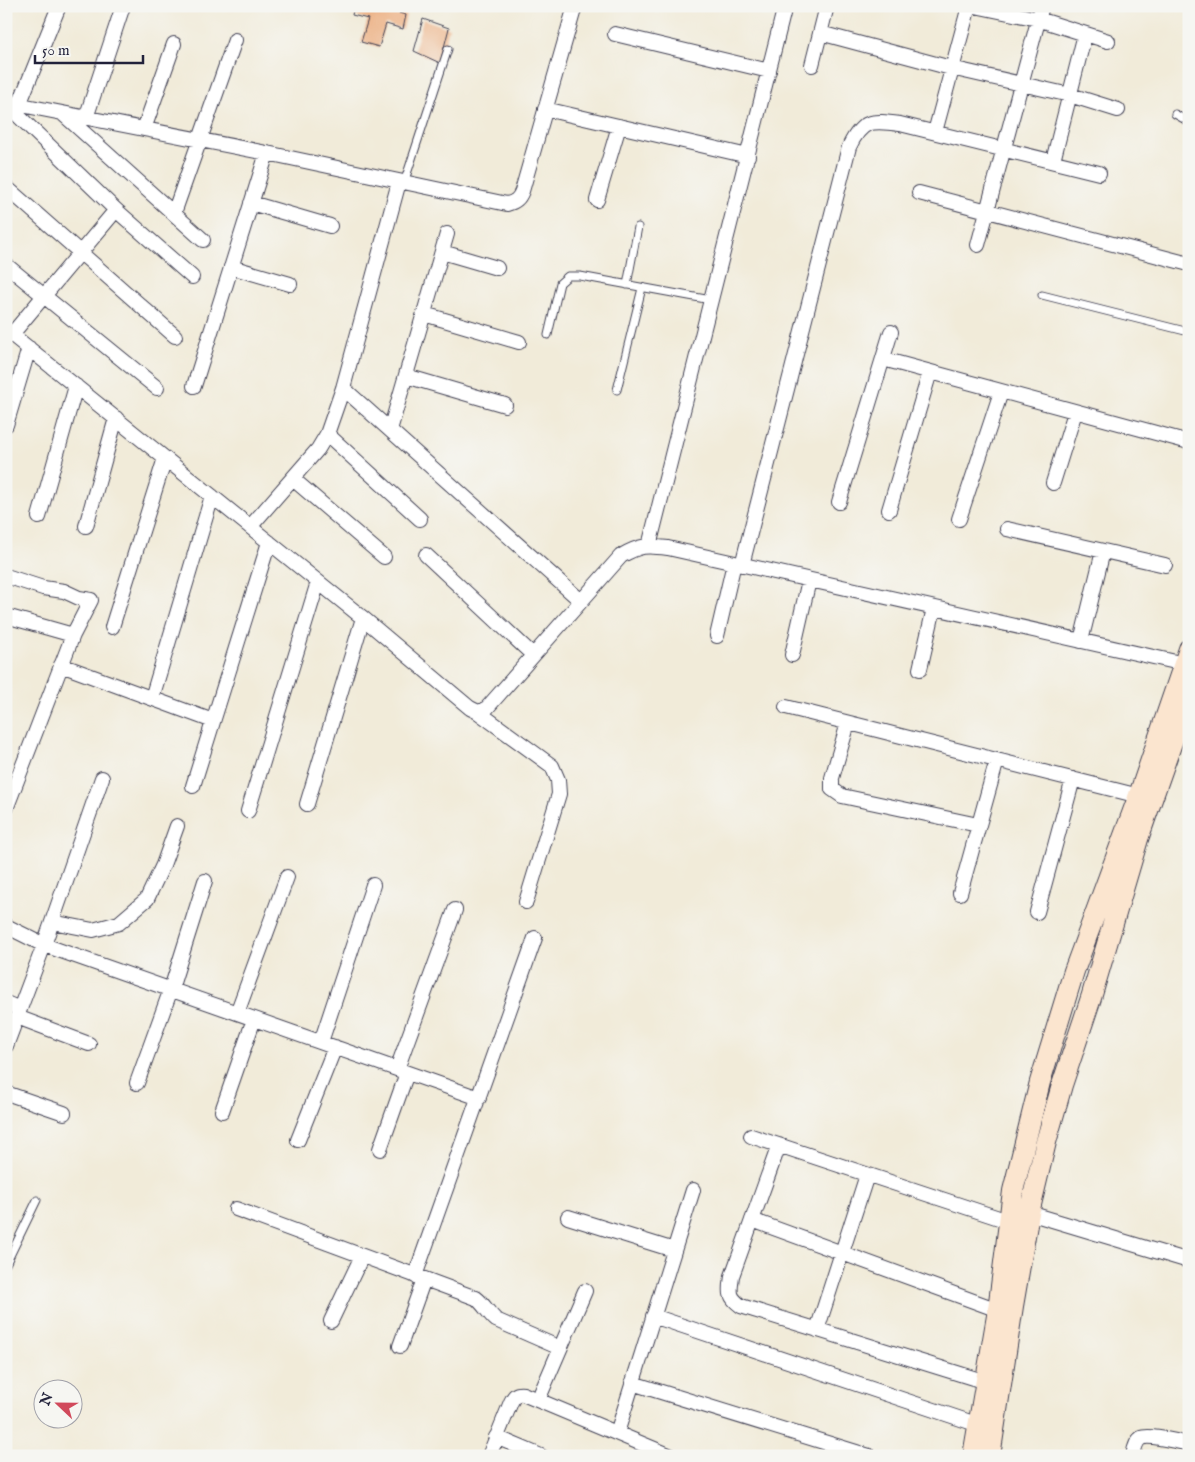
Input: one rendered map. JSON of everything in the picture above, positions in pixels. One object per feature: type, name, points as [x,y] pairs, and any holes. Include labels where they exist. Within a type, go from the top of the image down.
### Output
[{"type":"main road","points":[[1145,798],[1187,660]]},
{"type":"main road","points":[[990,1456],[1022,1220],[1013,1191],[1040,1082],[1074,971],[1189,694]]},
{"type":"main road","points":[[973,1456],[998,1310],[1022,1220]]},
{"type":"street","points":[[11,104],[59,6]]},
{"type":"street","points":[[86,118],[123,6]]},
{"type":"street","points":[[11,104],[267,152],[497,203],[514,203],[522,191],[575,6]]},
{"type":"street","points":[[649,546],[785,6]]},
{"type":"street","points":[[812,65],[826,6]]},
{"type":"street","points":[[935,132],[969,6]]},
{"type":"street","points":[[975,6],[1040,13],[1085,34],[1108,41]]},
{"type":"street","points":[[978,245],[1040,13]]},
{"type":"street","points":[[820,33],[951,68],[1070,95],[1118,110]]},
{"type":"street","points":[[615,34],[769,71]]},
{"type":"street","points":[[1053,162],[1085,34]]},
{"type":"street","points":[[174,213],[235,40]]},
{"type":"street","points":[[144,129],[174,44]]},
{"type":"street","points":[[11,104],[116,210],[192,277]]},
{"type":"street","points":[[546,109],[748,156]]},
{"type":"street","points":[[62,113],[203,240]]},
{"type":"street","points":[[717,636],[850,148],[856,134],[864,125],[879,121],[900,124],[1100,173]]},
{"type":"street","points":[[597,200],[619,126]]},
{"type":"street","points":[[194,386],[267,152]]},
{"type":"street","points":[[250,527],[318,449],[327,434],[343,388],[401,183]]},
{"type":"street","points":[[6,187],[175,336]]},
{"type":"street","points":[[919,193],[1189,264]]},
{"type":"street","points":[[251,203],[330,226]]},
{"type":"street","points":[[116,210],[44,295],[9,332],[269,542],[470,708],[552,766],[558,780],[559,794],[526,902]]},
{"type":"street","points":[[390,430],[448,234]]},
{"type":"street","points":[[442,252],[497,268]]},
{"type":"street","points":[[6,265],[157,388]]},
{"type":"street","points":[[231,267],[290,284]]},
{"type":"street","points":[[424,314],[520,342]]},
{"type":"street","points":[[840,502],[891,332]]},
{"type":"street","points":[[6,425],[29,348]]},
{"type":"street","points":[[883,359],[1189,442]]},
{"type":"street","points":[[890,510],[930,372]]},
{"type":"street","points":[[406,376],[505,405]]},
{"type":"street","points":[[39,517],[76,386]]},
{"type":"street","points":[[343,388],[581,601]]},
{"type":"street","points":[[959,520],[1001,392]]},
{"type":"street","points":[[1053,483],[1075,412]]},
{"type":"street","points":[[86,526],[116,418]]},
{"type":"street","points":[[327,434],[420,519]]},
{"type":"street","points":[[112,627],[165,458]]},
{"type":"street","points":[[293,478],[384,557]]},
{"type":"street","points":[[152,698],[212,496]]},
{"type":"street","points":[[1007,529],[1165,565]]},
{"type":"street","points":[[193,786],[269,542]]},
{"type":"street","points":[[478,712],[486,709],[621,556],[636,547],[649,546],[668,548],[1081,641],[1187,660]]},
{"type":"street","points":[[1081,641],[1103,551]]},
{"type":"street","points":[[426,554],[533,655]]},
{"type":"street","points":[[6,576],[91,600],[73,635],[12,772],[6,809]]},
{"type":"street","points":[[792,655],[809,580]]},
{"type":"street","points":[[248,811],[318,582]]},
{"type":"street","points":[[920,669],[934,608]]},
{"type":"street","points":[[6,616],[73,635]]},
{"type":"street","points":[[307,804],[362,618]]},
{"type":"street","points":[[61,665],[213,721]]},
{"type":"street","points":[[786,707],[1145,798]]},
{"type":"street","points":[[848,723],[832,778],[832,789],[842,796],[978,825]]},
{"type":"street","points":[[960,893],[996,760]]},
{"type":"street","points":[[6,1046],[44,945],[102,778]]},
{"type":"street","points":[[1037,912],[1073,779]]},
{"type":"street","points":[[52,922],[93,930],[119,923],[147,899],[163,865],[177,826]]},
{"type":"street","points":[[237,1012],[287,877]]},
{"type":"street","points":[[137,1083],[171,989],[205,881]]},
{"type":"street","points":[[321,1042],[373,885]]},
{"type":"street","points":[[380,1149],[402,1071],[455,910]]},
{"type":"street","points":[[6,926],[44,945],[478,1098]]},
{"type":"street","points":[[6,939],[20,933]]},
{"type":"street","points":[[400,1346],[478,1098],[535,938]]},
{"type":"street","points":[[6,1003],[19,1013],[90,1044]]},
{"type":"street","points":[[222,1111],[254,1019]]},
{"type":"street","points":[[298,1140],[334,1047]]},
{"type":"street","points":[[6,1093],[64,1114]]},
{"type":"street","points":[[750,1136],[866,1175],[1022,1220],[1189,1261]]},
{"type":"street","points":[[779,1146],[732,1276],[730,1291],[732,1300],[742,1306],[986,1382]]},
{"type":"street","points":[[817,1330],[866,1175]]},
{"type":"street","points":[[616,1433],[693,1190]]},
{"type":"street","points":[[236,1209],[476,1298],[496,1320],[560,1348]]},
{"type":"street","points":[[568,1217],[674,1250]]},
{"type":"street","points":[[752,1220],[998,1310]]},
{"type":"street","points":[[332,1321],[362,1256]]},
{"type":"street","points":[[538,1400],[585,1291]]},
{"type":"street","points":[[653,1316],[978,1425]]},
{"type":"street","points":[[632,1383],[869,1456]]},
{"type":"street","points":[[489,1456],[513,1396],[518,1393],[671,1456]]},
{"type":"street","points":[[1133,1456],[1137,1443],[1141,1438],[1148,1436],[1189,1444]]},
{"type":"street","points":[[496,1437],[541,1456]]},
{"type":"lane","points":[[401,183],[448,49]]},
{"type":"lane","points":[[1175,114],[1189,122]]},
{"type":"lane","points":[[627,285],[638,227]]},
{"type":"lane","points":[[548,335],[560,283],[568,276],[580,276],[711,300]]},
{"type":"lane","points":[[617,390],[642,288]]},
{"type":"lane","points":[[1042,295],[1189,332]]},
{"type":"lane","points":[[6,1264],[38,1200]]},
{"type":"building","points":[[354,6],[377,6],[381,9],[382,6],[386,6],[400,11],[399,13],[406,15],[403,29],[386,24],[379,47],[361,42],[368,19],[352,15]]},
{"type":"building","points":[[423,19],[449,28],[440,63],[414,51]]}]
